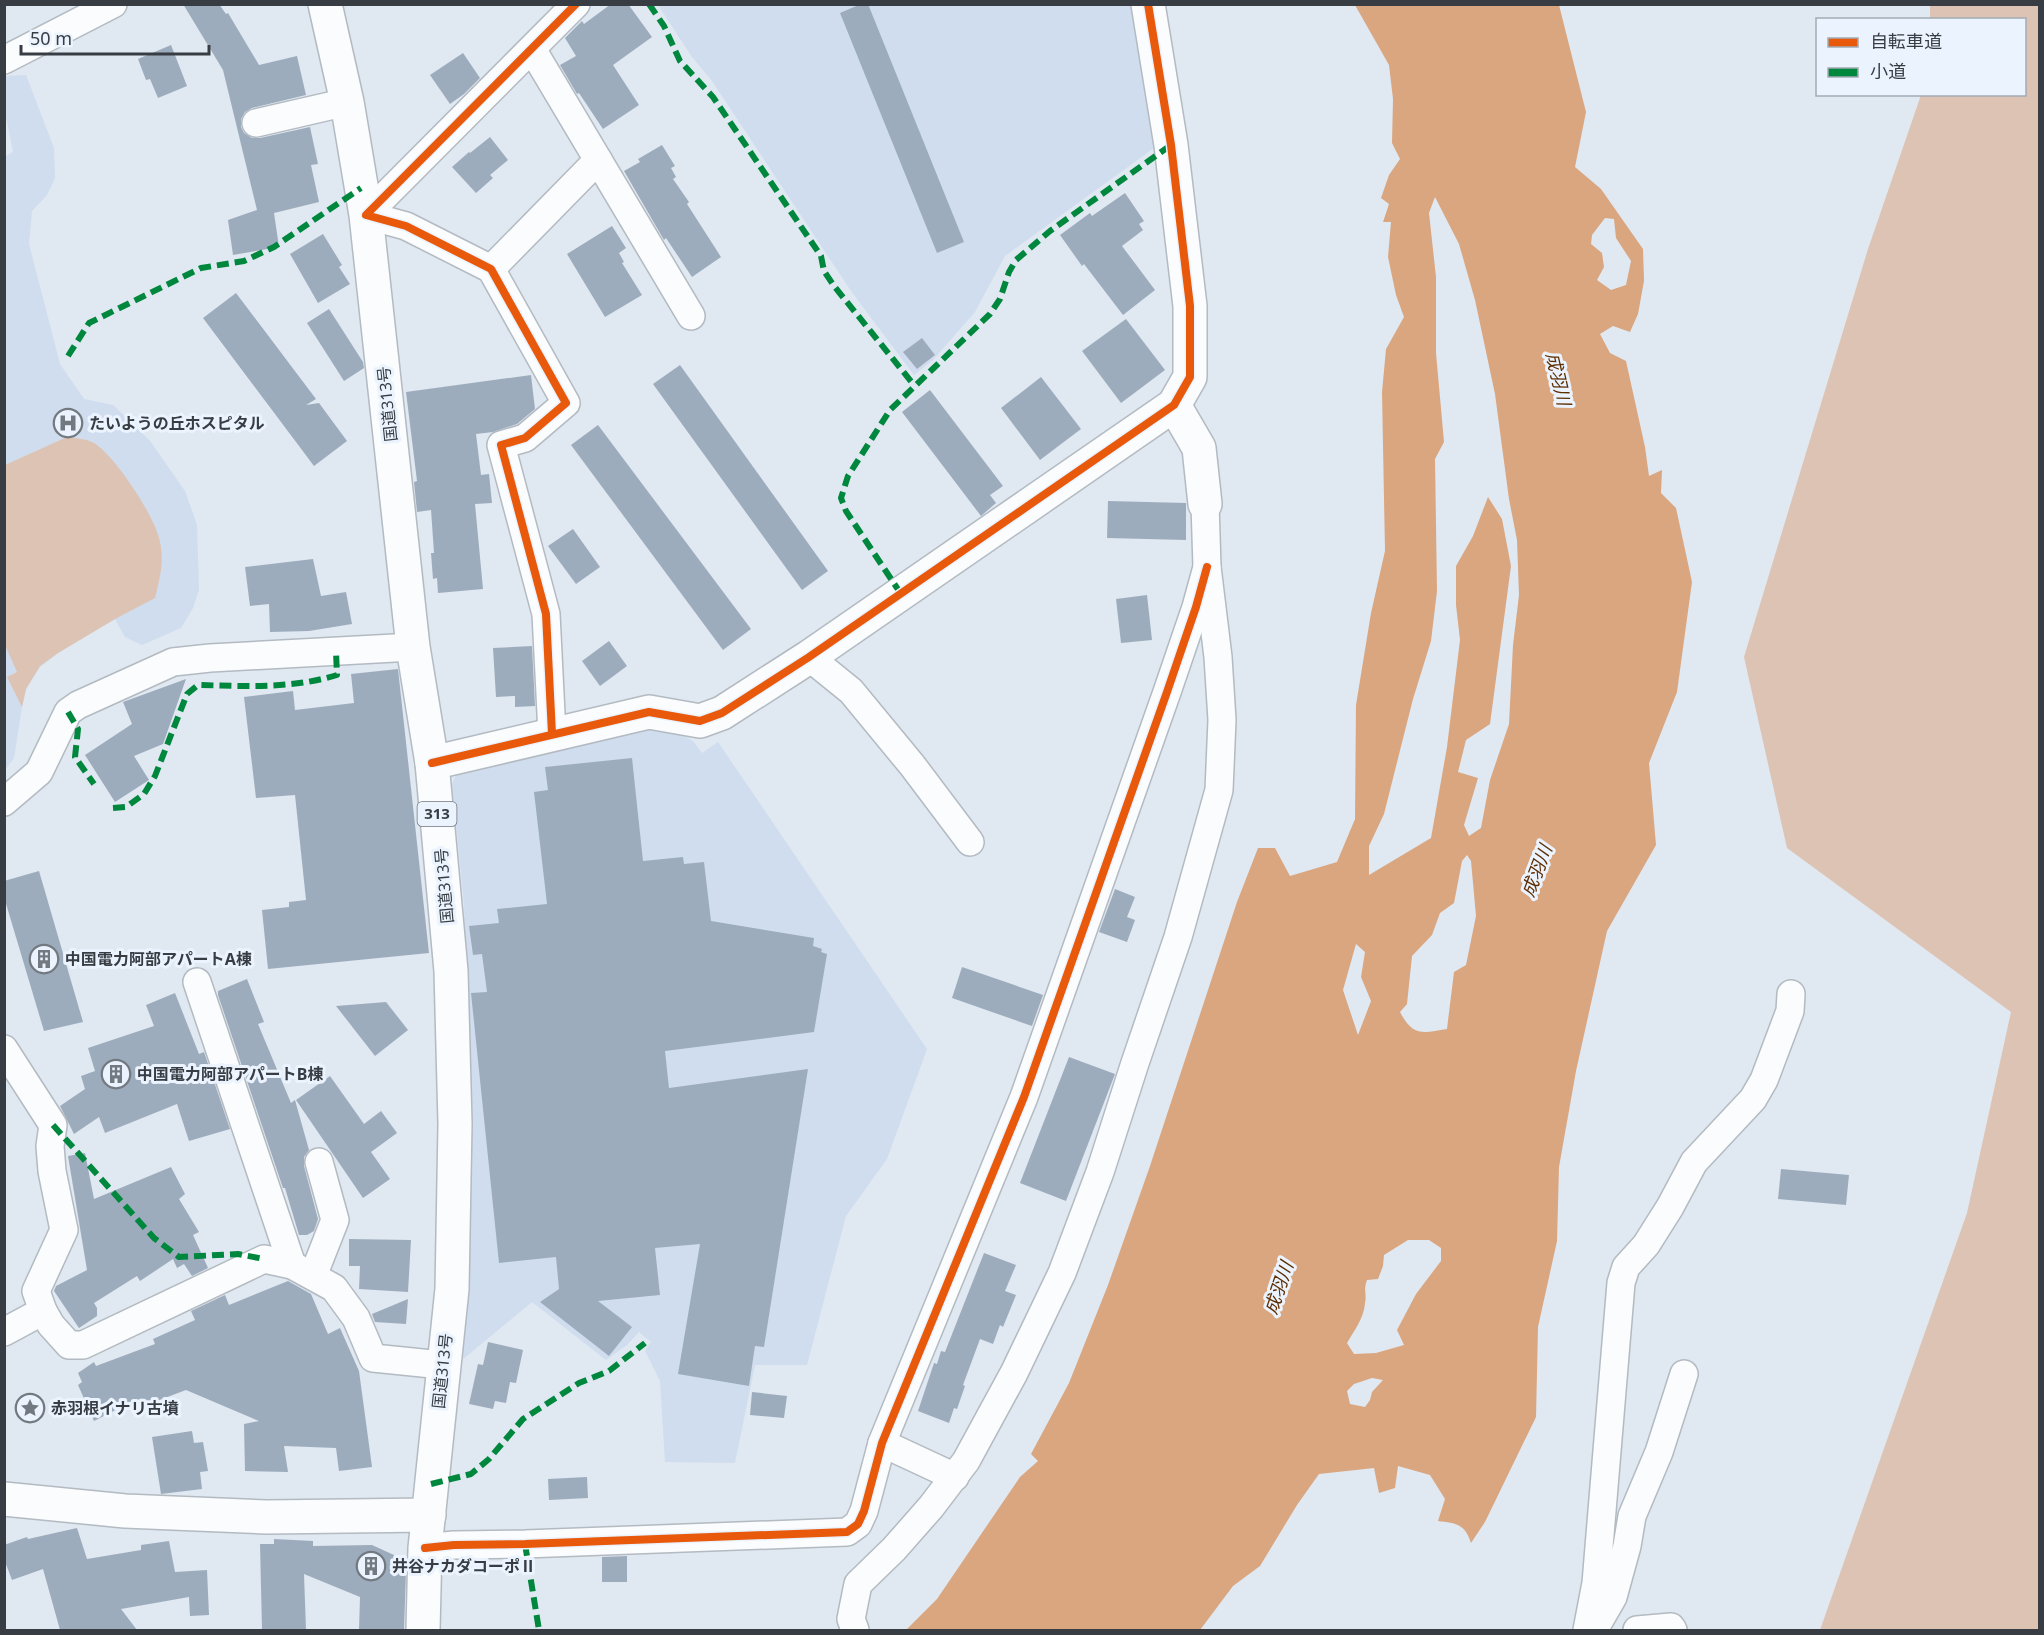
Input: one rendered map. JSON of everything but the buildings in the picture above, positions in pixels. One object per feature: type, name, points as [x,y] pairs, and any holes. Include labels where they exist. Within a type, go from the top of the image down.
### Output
[{"type":"main road","name":"国道313号","points":[[325,4],[347,102],[366,214],[413,647],[432,763],[451,970],[454,1113],[452,1289],[442,1365],[425,1548],[423,1630]]},
{"type":"main road","points":[[432,763],[649,712],[700,721],[722,713],[809,657],[1174,405],[1190,377],[1191,306],[1171,145],[1148,4]]},
{"type":"main road","points":[[1174,405],[1199,448],[1205,504]]},
{"type":"main road","points":[[4,1499],[148,1512],[267,1517],[429,1515]]},
{"type":"street","points":[[4,60],[113,4]]},
{"type":"street","points":[[552,734],[546,614],[501,445],[525,438],[566,403],[491,269],[406,226],[366,214],[576,4]]},
{"type":"street","points":[[532,49],[691,316]]},
{"type":"street","points":[[256,123],[347,102]]},
{"type":"street","points":[[491,269],[598,160]]},
{"type":"street","points":[[855,1630],[851,1619],[858,1584],[894,1549],[955,1477],[1014,1373],[1066,1261],[1100,1172],[1178,937],[1219,790],[1222,720],[1218,657],[1207,567],[1205,504]]},
{"type":"street","points":[[425,1548],[454,1545],[847,1532],[858,1524],[864,1511],[882,1443],[934,1322],[1024,1097],[1167,692],[1207,567]]},
{"type":"street","points":[[4,802],[39,771],[68,712],[78,705],[173,662],[413,647]]},
{"type":"street","points":[[809,657],[851,691],[912,765],[970,842]]},
{"type":"street","points":[[197,982],[303,1270]]},
{"type":"street","points":[[1588,1630],[1596,1583],[1621,1283],[1626,1268],[1646,1245],[1694,1162],[1753,1099],[1764,1080],[1790,1011],[1791,994]]},
{"type":"street","points":[[4,1049],[53,1125],[50,1146],[52,1171],[64,1230],[36,1291],[51,1325],[69,1345],[83,1345],[264,1259],[303,1270],[334,1288],[356,1318],[372,1358],[442,1365]]},
{"type":"street","points":[[303,1270],[335,1220],[319,1162]]},
{"type":"street","points":[[4,1332],[43,1311]]},
{"type":"street","points":[[1588,1630],[1598,1623],[1613,1597],[1627,1546],[1632,1516],[1659,1452],[1684,1374]]},
{"type":"street","points":[[882,1443],[955,1477]]},
{"type":"street","points":[[1637,1630],[1671,1627],[1673,1630]]},
{"type":"shaded area","points":[[658,5],[1135,5],[1154,148],[1005,256],[975,312],[933,360],[914,375],[851,291],[712,81],[692,57]]},
{"type":"shaded area","points":[[1930,5],[2039,5],[2039,1630],[1820,1630],[1967,1213],[2011,1012],[1787,848],[1744,657],[1868,249],[1921,96],[2026,96],[2026,18],[1930,18]]},
{"type":"shaded area","name":"たいようの丘ホスピタル","points":[[26,75],[54,148],[55,178],[47,195],[32,211],[29,244],[60,364],[84,399],[113,405],[150,441],[185,491],[197,525],[199,590],[193,608],[181,628],[142,645],[125,637],[115,619],[58,653],[40,667],[26,689],[14,758],[5,770],[4,157],[13,152],[5,112],[4,76]]},
{"type":"shaded area","points":[[67,437],[94,443],[112,460],[132,486],[159,538],[162,553],[160,576],[155,598],[115,619],[40,666],[26,689],[22,707],[7,677],[17,672],[5,645],[5,465]]},
{"type":"shaded area","points":[[661,723],[693,741],[702,753],[718,742],[927,1049],[887,1159],[846,1216],[807,1365],[755,1365],[735,1463],[665,1462],[660,1381],[645,1351],[651,1342],[639,1332],[627,1345],[606,1360],[532,1302],[462,1360],[467,1292],[469,1134],[464,904],[452,784],[458,771]]},
{"type":"water","name":"成羽川","points":[[1355,5],[1559,5],[1586,112],[1575,167],[1601,189],[1643,249],[1644,281],[1638,314],[1630,332],[1613,326],[1600,334],[1610,353],[1626,361],[1649,476],[1662,470],[1661,493],[1676,508],[1692,582],[1677,692],[1649,763],[1656,845],[1607,931],[1576,1071],[1559,1167],[1557,1241],[1538,1327],[1536,1417],[1485,1522],[1471,1543],[1463,1528],[1438,1521],[1445,1499],[1430,1475],[1398,1466],[1395,1488],[1379,1493],[1374,1468],[1319,1474],[1260,1566],[1233,1586],[1200,1630],[906,1630],[937,1599],[1020,1477],[1038,1461],[1031,1454],[1069,1383],[1108,1285],[1150,1166],[1237,902],[1258,848],[1275,848],[1290,876],[1337,862],[1355,819],[1356,705],[1371,613],[1385,551],[1382,392],[1386,349],[1404,317],[1396,295],[1388,257],[1391,222],[1383,222],[1389,204],[1381,198],[1389,175],[1400,159],[1392,143],[1393,99],[1389,65]],"holes":[[[1435,197],[1459,244],[1475,300],[1495,394],[1509,499],[1517,540],[1519,595],[1513,645],[1509,724],[1490,780],[1481,828],[1469,836],[1464,825],[1478,778],[1458,772],[1466,740],[1490,724],[1511,566],[1502,519],[1488,497],[1473,536],[1456,566],[1456,605],[1460,640],[1447,747],[1431,838],[1369,875],[1369,846],[1384,814],[1413,699],[1431,641],[1437,591],[1435,459],[1444,442],[1436,353],[1436,277],[1429,213]],[[1605,218],[1614,219],[1616,238],[1631,261],[1626,285],[1611,290],[1597,280],[1604,267],[1602,253],[1591,244],[1592,235]],[[1467,855],[1471,861],[1476,916],[1466,965],[1454,972],[1447,1029],[1431,1032],[1419,1031],[1409,1026],[1400,1012],[1407,1004],[1412,956],[1432,935],[1440,913],[1454,903],[1462,861]],[[1356,944],[1365,952],[1361,977],[1371,1001],[1358,1035],[1343,990]],[[1408,1240],[1429,1240],[1441,1248],[1441,1261],[1416,1294],[1397,1330],[1404,1345],[1376,1353],[1354,1354],[1347,1343],[1363,1314],[1367,1280],[1378,1279],[1384,1255]],[[1372,1378],[1383,1380],[1372,1392],[1365,1407],[1350,1404],[1347,1391],[1354,1384]]]},
{"type":"marked path","points":[[649,4],[664,26],[680,61],[713,97],[821,256],[824,271],[834,286],[914,385]]},
{"type":"marked path","points":[[901,594],[846,511],[841,498],[848,476],[890,410],[990,314],[1000,299],[1009,272],[1016,260],[1050,231],[1171,145]]},
{"type":"marked path","points":[[68,356],[89,323],[201,268],[244,261],[274,247],[361,188]]},
{"type":"marked path","points":[[113,808],[126,807],[144,794],[155,776],[187,694],[198,685],[286,685],[337,675],[336,652]]},
{"type":"marked path","points":[[68,712],[78,729],[75,757],[94,784]]},
{"type":"marked path","points":[[53,1125],[154,1238],[179,1257],[238,1254],[264,1259]]},
{"type":"marked path","points":[[431,1484],[471,1474],[489,1459],[523,1419],[579,1383],[609,1371],[645,1343]]},
{"type":"marked path","points":[[525,1544],[539,1630]]},
{"type":"cycle path","points":[[552,734],[546,614],[501,445],[525,438],[566,403],[491,269],[406,226],[366,215],[576,4]]},
{"type":"cycle path","points":[[432,763],[649,712],[700,721],[722,713],[809,657],[1174,405],[1190,377],[1190,306],[1171,145],[1148,4]]},
{"type":"cycle path","points":[[425,1548],[454,1545],[847,1532],[858,1524],[864,1511],[882,1443],[1024,1097],[1167,692],[1207,567]]},
{"type":"place","name":"たいようの丘ホスピタル","points":[[68,423]]},
{"type":"place","name":"中国電力阿部アパートA棟","points":[[44,959]]},
{"type":"place","name":"中国電力阿部アパートB棟","points":[[116,1074]]},
{"type":"place","name":"赤羽根イナリ古墳","points":[[30,1408]]},
{"type":"place","name":"井谷ナカダコーポⅡ","points":[[371,1566]]}]
